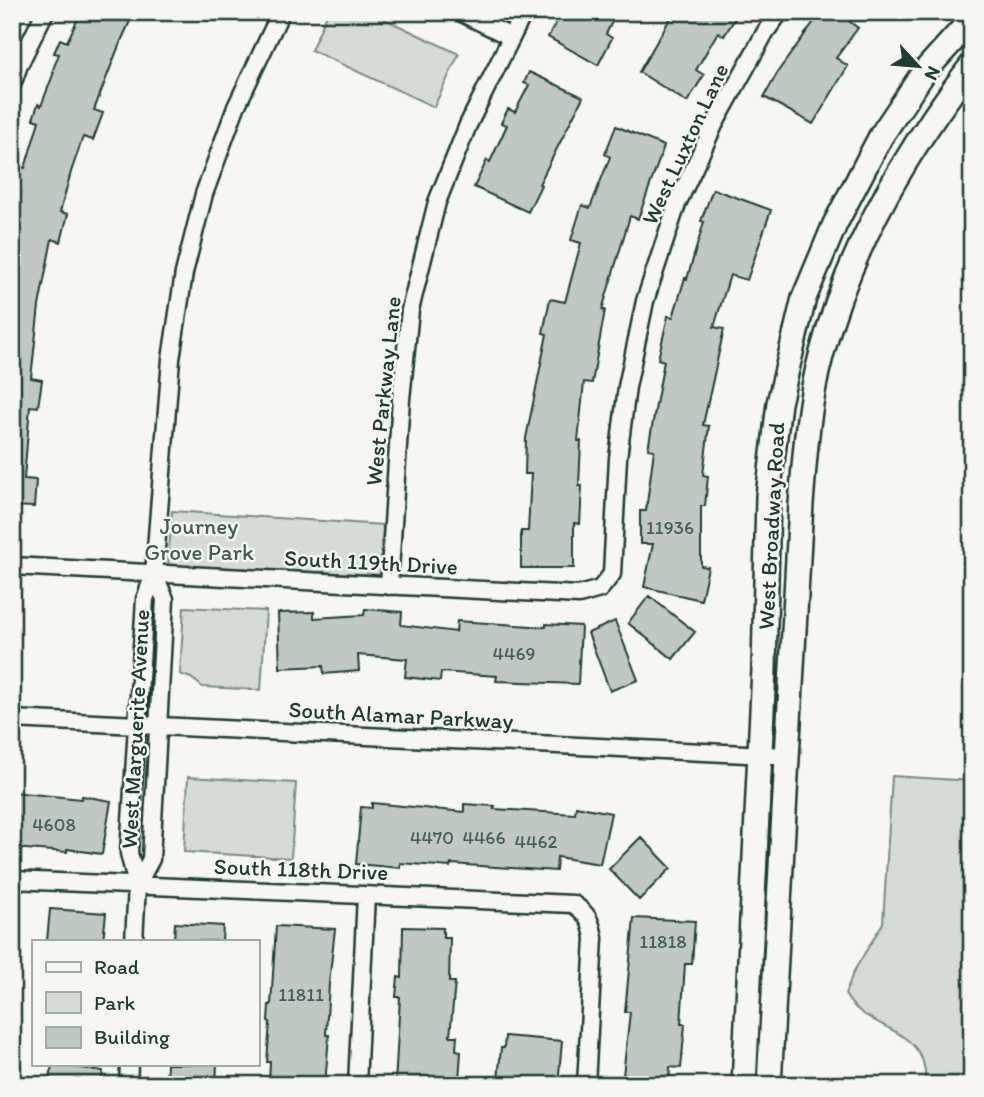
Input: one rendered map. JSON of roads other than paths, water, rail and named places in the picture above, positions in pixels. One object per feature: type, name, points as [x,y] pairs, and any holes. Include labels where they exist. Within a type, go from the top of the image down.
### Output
[{"type":"main road","name":"West Broadway Road","points":[[744,1085],[761,755],[768,496],[779,403],[804,298],[835,224],[881,136],[924,72],[972,19]]},
{"type":"main road","name":"West Broadway Road","points":[[769,1085],[800,503],[806,437],[821,357],[844,285],[884,195],[932,117],[972,65]]},
{"type":"street","points":[[12,85],[45,12]]},
{"type":"street","name":"West Marguerite Avenue","points":[[134,940],[137,885],[129,853],[135,725],[145,599],[154,574],[171,359],[184,273],[204,194],[236,107],[281,12]]},
{"type":"street","points":[[460,12],[511,37]]},
{"type":"street","name":"West Parkway Lane","points":[[389,586],[401,399],[410,310],[437,202],[468,125],[524,12]]},
{"type":"street","name":"West Luxton Lane","points":[[600,589],[612,574],[618,458],[627,387],[645,301],[677,204],[711,131],[766,31],[780,12]]},
{"type":"street","name":"South 119th Drive","points":[[12,566],[579,595],[600,589]]},
{"type":"street","name":"West Marguerite Avenue","points":[[137,885],[151,859],[165,599],[154,574]]},
{"type":"street","name":"South Alamar Parkway","points":[[12,719],[787,756]]},
{"type":"street","name":"South 118th Drive","points":[[12,880],[573,904],[591,920],[594,939],[586,1085]]},
{"type":"street","points":[[357,1085],[366,895]]},
{"type":"street","points":[[128,1085],[129,1066]]},
{"type":"park label","name":"Journey Grove Park","points":[[199,539]]}]
